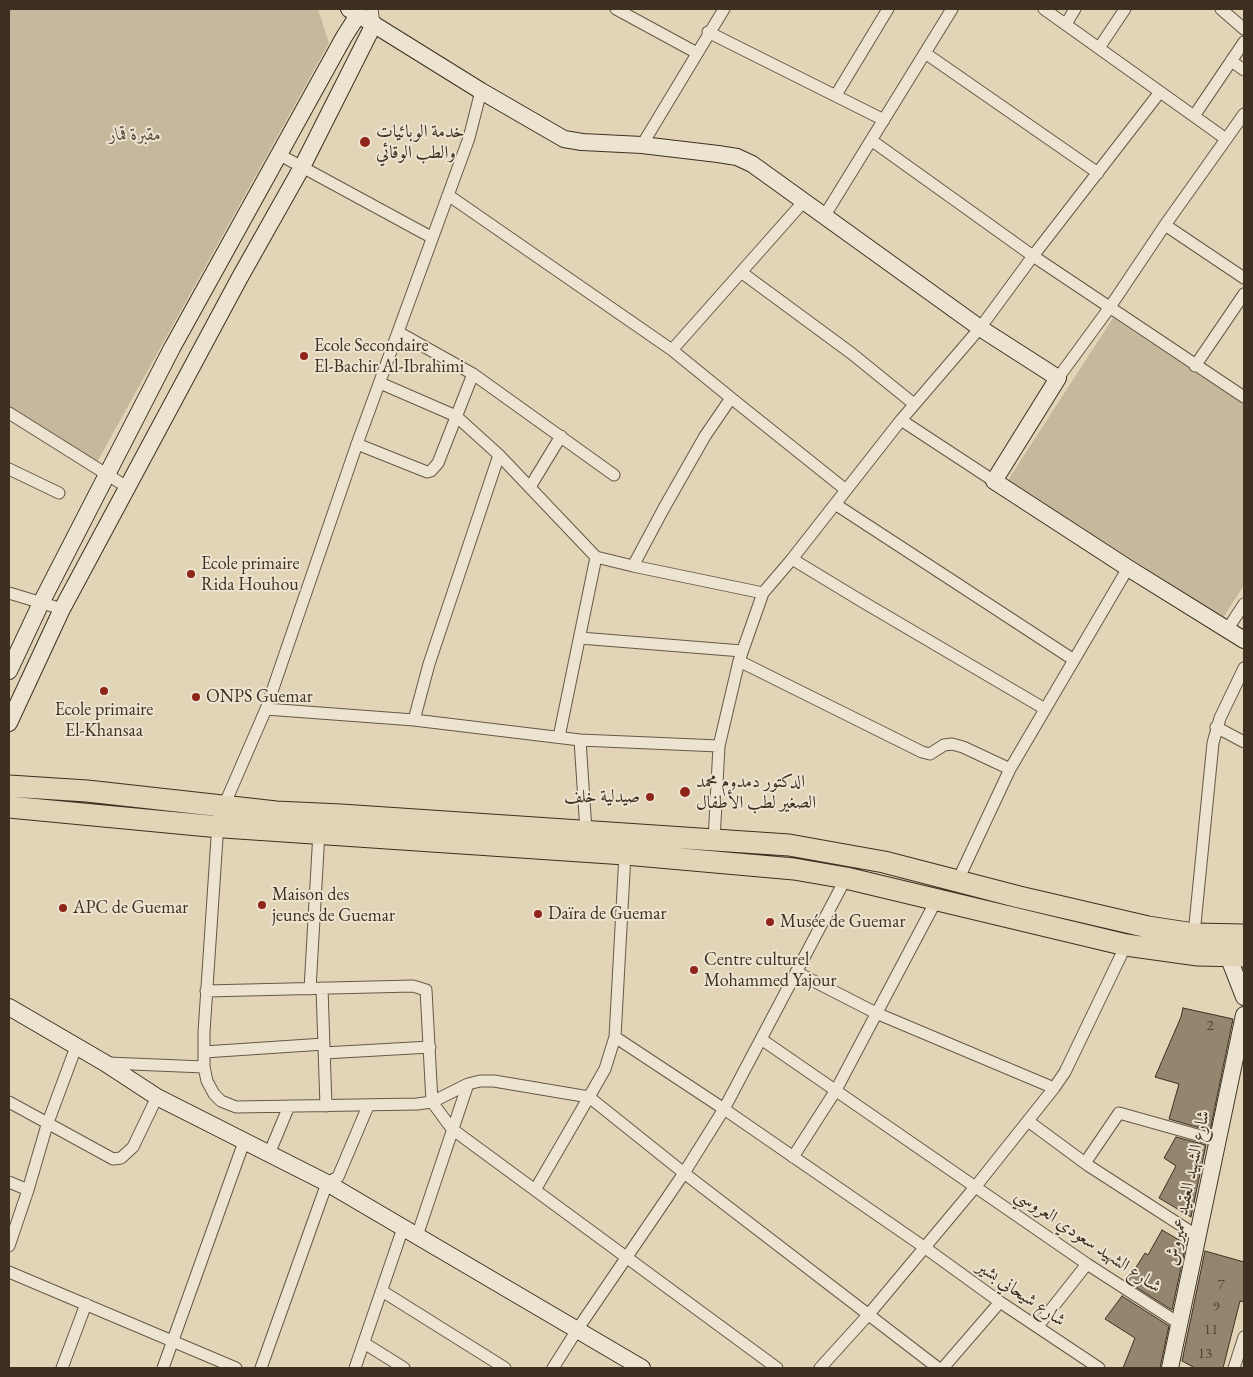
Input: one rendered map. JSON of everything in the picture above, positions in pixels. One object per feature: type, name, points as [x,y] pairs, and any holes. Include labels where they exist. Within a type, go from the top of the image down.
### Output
[{"type":"highway","points":[[9,786],[87,792],[220,817],[319,832],[549,839],[586,831],[789,845],[865,858],[1148,927],[1194,934],[1234,935]]},
{"type":"highway","points":[[9,807],[220,817],[276,812],[549,839],[625,854],[794,869],[846,878],[1126,945],[1179,953],[1236,956]]},
{"type":"street","points":[[616,9],[697,53]]},
{"type":"street","points":[[642,145],[708,32],[724,9]]},
{"type":"street","points":[[836,95],[888,9]]},
{"type":"street","points":[[825,215],[952,9]]},
{"type":"street","points":[[1044,9],[1226,139]]},
{"type":"street","points":[[1066,24],[1075,9]]},
{"type":"street","points":[[1098,48],[1125,9]]},
{"type":"street","points":[[1221,9],[1244,29]]},
{"type":"street","points":[[363,13],[481,91],[564,139],[582,142],[642,145],[737,157],[752,164],[805,200],[980,328],[1058,378]]},
{"type":"street","points":[[9,671],[41,603],[172,348],[344,38],[363,13]]},
{"type":"street","points":[[9,719],[62,609],[239,279],[302,168],[363,13]]},
{"type":"street","points":[[708,32],[884,120]]},
{"type":"street","points":[[1194,116],[1244,42]]},
{"type":"street","points":[[925,53],[1098,173]]},
{"type":"street","points":[[1231,61],[1244,70]]},
{"type":"street","points":[[481,91],[471,131],[357,444],[266,709],[220,817],[206,991],[204,1067],[210,1088],[221,1101],[236,1107],[368,1106],[432,1102],[468,1084],[494,1080],[589,1097],[684,1173],[938,1368]]},
{"type":"street","points":[[714,841],[719,746],[740,656],[763,593],[914,404],[980,328],[1033,256],[1160,92]]},
{"type":"street","points":[[994,481],[1058,378],[1110,308],[1165,225],[1244,114]]},
{"type":"street","points":[[871,140],[1033,256],[1244,397]]},
{"type":"street","points":[[280,155],[432,238]]},
{"type":"street","points":[[448,195],[672,350],[846,490]]},
{"type":"street","points":[[672,350],[805,200]]},
{"type":"street","points":[[1165,225],[1244,278]]},
{"type":"street","points":[[218,267],[239,279]]},
{"type":"street","points":[[741,272],[851,353],[914,404]]},
{"type":"street","points":[[1195,366],[1244,294]]},
{"type":"street","points":[[398,332],[472,374],[614,474]]},
{"type":"street","points":[[357,444],[427,472],[431,471],[438,463],[472,374]]},
{"type":"street","points":[[380,383],[456,416],[499,455],[596,556],[633,566],[763,593]]},
{"type":"street","points":[[633,566],[705,436],[731,398]]},
{"type":"street","points":[[9,413],[127,487]]},
{"type":"street","points":[[901,420],[1128,568],[1244,640]]},
{"type":"street","points":[[530,487],[561,436]]},
{"type":"street","points":[[414,720],[429,664],[499,455]]},
{"type":"street","points":[[9,469],[59,493]]},
{"type":"street","points":[[835,504],[1074,660]]},
{"type":"street","points":[[558,737],[596,556]]},
{"type":"street","points":[[792,559],[1045,709]]},
{"type":"street","points":[[958,880],[1010,769],[1128,568]]},
{"type":"street","points":[[9,593],[62,609]]},
{"type":"street","points":[[1227,630],[1244,604]]},
{"type":"street","points":[[580,638],[740,656],[922,752],[930,754],[944,745],[952,744],[964,747],[1010,769]]},
{"type":"street","points":[[1194,934],[1213,743],[1216,728],[1244,668]]},
{"type":"street","points":[[266,709],[414,720],[580,740],[719,746]]},
{"type":"street","points":[[1216,728],[1244,742]]},
{"type":"street","points":[[580,740],[586,831]]},
{"type":"street","points":[[310,988],[319,832]]},
{"type":"street","points":[[536,1190],[604,1069],[615,1037],[625,854]]},
{"type":"street","points":[[553,1368],[684,1173],[724,1109],[846,878]]},
{"type":"street","points":[[793,1157],[836,1090],[937,899]]},
{"type":"street","points":[[1234,935],[1244,997]]},
{"type":"street","points":[[820,1368],[869,1314],[976,1186],[1054,1088],[1065,1072],[1126,945]]},
{"type":"street","points":[[796,972],[876,1013],[1054,1088]]},
{"type":"street","points":[[206,991],[413,986],[423,989],[427,992],[432,1102],[452,1130],[777,1368]]},
{"type":"street","points":[[322,988],[326,1106]]},
{"type":"street","points":[[9,1007],[106,1063],[157,1097],[327,1183],[642,1368]]},
{"type":"street","name":"شارع الشهيد العقيد عميروش","points":[[1172,1367],[1244,1015]]},
{"type":"street","name":"شارع شيحاني بشير","points":[[615,1037],[724,1109],[924,1247],[1000,1302],[1099,1368]]},
{"type":"street","name":"شـارع الشهيد سعودي العروسي","points":[[761,1039],[1087,1264],[1180,1324]]},
{"type":"street","points":[[9,1246],[47,1124],[76,1047]]},
{"type":"street","points":[[204,1052],[430,1047]]},
{"type":"street","points":[[106,1063],[204,1067]]},
{"type":"street","points":[[355,1368],[382,1291],[410,1232],[452,1130],[468,1084]]},
{"type":"street","points":[[9,1102],[113,1159],[121,1158],[133,1147],[157,1097]]},
{"type":"street","points":[[269,1154],[289,1106]]},
{"type":"street","points":[[261,1368],[327,1183],[338,1176],[368,1106]]},
{"type":"street","points":[[1085,1163],[1119,1113],[1218,1141]]},
{"type":"street","points":[[1028,1121],[1085,1163],[1199,1237]]},
{"type":"street","points":[[163,1368],[244,1142]]},
{"type":"street","points":[[9,1182],[28,1190]]},
{"type":"street","points":[[1038,1326],[1087,1264]]},
{"type":"street","points":[[9,1272],[236,1368]]},
{"type":"street","points":[[382,1291],[505,1368]]},
{"type":"street","points":[[943,1368],[1000,1302]]},
{"type":"street","points":[[62,1368],[86,1304]]},
{"type":"street","points":[[1234,1368],[1244,1337]]},
{"type":"street","points":[[364,1343],[404,1368]]},
{"type":"green space","name":"مقبرة قمار","points":[[9,9],[318,9],[329,43],[96,464],[9,411]]},
{"type":"green space","points":[[1113,318],[1244,405],[1244,585],[1223,618],[1008,480]]},
{"type":"building","points":[[1183,1008],[1233,1019],[1210,1131],[1169,1119],[1179,1084],[1155,1077],[1181,1017]]},
{"type":"building","points":[[1176,1137],[1206,1145],[1191,1217],[1159,1198],[1176,1166],[1164,1158]]},
{"type":"building","points":[[1162,1230],[1186,1244],[1172,1310],[1131,1284],[1128,1280],[1145,1253],[1148,1255]]},
{"type":"building","points":[[1205,1251],[1244,1262],[1244,1302],[1240,1301],[1223,1368],[1195,1368],[1182,1361]]},
{"type":"building","points":[[1122,1296],[1169,1326],[1160,1368],[1123,1368],[1135,1338],[1105,1319]]},
{"type":"place","name":"خدمة الوبائيات والطب الوقائي","points":[[365,142]]},
{"type":"place","name":"Ecole Secondaire El-Bachir Al-Ibrahimi","points":[[304,356]]},
{"type":"place","name":"Ecole primaire Rida Houhou","points":[[191,574]]},
{"type":"place","name":"Ecole primaire El-Khansaa","points":[[104,691]]},
{"type":"place","name":"ONPS Guemar","points":[[196,697]]},
{"type":"place","name":"الدكتور دمدوم محمد الصغير لطب الأطفال","points":[[685,792]]},
{"type":"place","name":"صيدلية خلف","points":[[650,797]]},
{"type":"place","name":"Maison des jeunes de Guemar","points":[[262,905]]},
{"type":"place","name":"APC de Guemar","points":[[63,908]]},
{"type":"place","name":"Daïra de Guemar","points":[[538,914]]},
{"type":"place","name":"Musée de Guemar","points":[[770,922]]},
{"type":"place","name":"Centre culturel Mohammed Yajour","points":[[694,970]]}]
